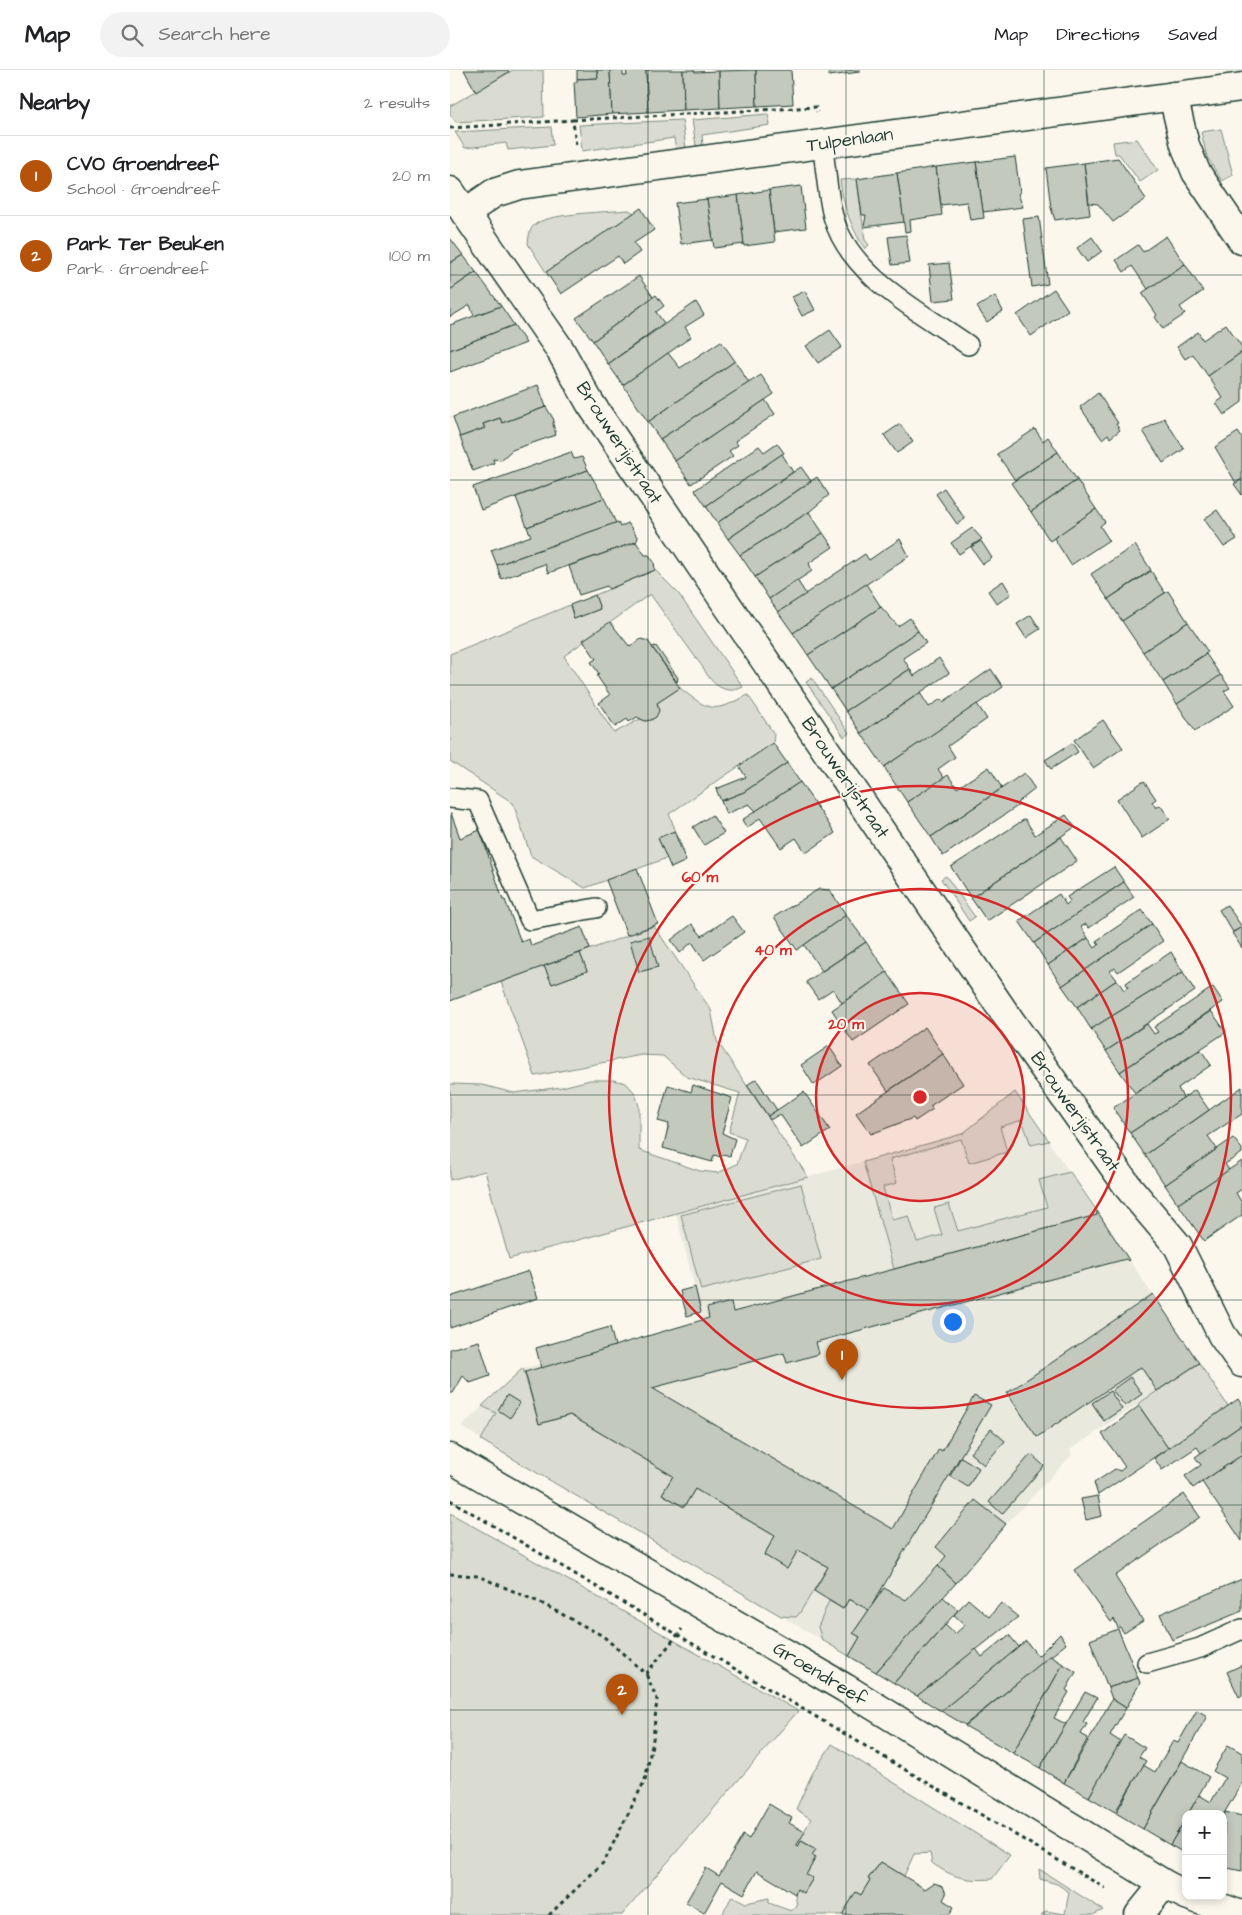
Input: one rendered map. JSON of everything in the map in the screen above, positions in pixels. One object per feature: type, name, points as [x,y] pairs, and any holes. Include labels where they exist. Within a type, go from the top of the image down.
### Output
[{"type":"street","name":"Tulpenlaan","points":[[457,202],[519,185],[579,176],[1242,87]]},
{"type":"street","points":[[1174,96],[1185,145],[1196,172],[1242,240]]},
{"type":"street","name":"Brouwerijstraat","points":[[457,202],[559,348],[590,403],[1004,1012],[1129,1188],[1178,1246],[1222,1335],[1242,1363]]},
{"type":"street","name":"Groendreef","points":[[450,1458],[853,1693],[1180,1892],[1241,1915]]},
{"type":"street","points":[[1139,1915],[1180,1892]]},
{"type":"lane","points":[[822,144],[833,216],[841,235],[858,263],[883,286],[968,345]]},
{"type":"lane","points":[[450,798],[478,801],[530,920],[596,908]]},
{"type":"lane","points":[[1147,1663],[1200,1648],[1242,1629]]},
{"type":"path","points":[[450,128],[816,107],[822,144]]},
{"type":"path","points":[[573,120],[579,176]]},
{"type":"path","points":[[450,1500],[1107,1890]]},
{"type":"path","points":[[450,1574],[478,1576],[541,1603],[603,1636],[646,1674],[657,1699],[654,1740],[645,1780],[604,1862],[549,1915]]},
{"type":"path","points":[[646,1674],[678,1635],[699,1603]]},
{"type":"shaded area","points":[[513,70],[543,70],[544,117],[456,122],[450,114],[450,106]]},
{"type":"shaded area","points":[[768,114],[770,125],[702,135],[703,146],[696,146],[692,120]]},
{"type":"shaded area","points":[[682,120],[686,148],[676,150],[674,138],[582,151],[579,125]]},
{"type":"shaded area","points":[[551,127],[553,145],[508,150],[506,143],[465,148],[455,132]]},
{"type":"shaded area","points":[[1221,129],[1233,175],[1222,181],[1207,157],[1201,132]]},
{"type":"shaded area","points":[[1137,139],[1158,170],[1140,182],[1119,154],[1115,154],[1113,142]]},
{"type":"shaded area","points":[[857,179],[865,240],[869,245],[865,249],[848,216],[840,180]]},
{"type":"shaded area","points":[[629,210],[634,213],[546,272],[528,244],[532,227],[545,220],[568,215]]},
{"type":"shaded area","points":[[655,570],[678,593],[743,687],[731,690],[715,684],[650,594],[564,656],[614,733],[640,719],[645,721],[656,717],[659,706],[657,703],[680,688],[698,702],[712,707],[727,705],[748,695],[774,734],[773,743],[669,814],[684,852],[674,832],[658,838],[667,858],[585,888],[531,856],[513,803],[450,761],[450,654],[570,605],[574,619],[600,609],[595,595]]},
{"type":"shaded area","points":[[812,678],[849,733],[844,737],[806,682]]},
{"type":"shaded area","points":[[946,876],[975,917],[969,921],[941,879]]},
{"type":"shaded area","points":[[654,926],[711,1010],[717,1041],[808,1177],[509,1259],[485,1171],[450,1180],[450,1084],[482,1085],[514,1093],[562,1087],[590,1080],[613,1080],[626,1083],[635,1093],[639,1106],[639,1150],[700,1171],[718,1173],[737,1164],[746,1138],[729,1132],[740,1093],[687,1077],[663,1056],[641,1055],[535,1076],[501,982],[544,966],[552,984],[587,971],[580,953]]},
{"type":"shaded area","points":[[1015,1092],[1199,1363],[1070,1450],[1072,1455],[1006,1524],[876,1672],[461,1427],[523,1368],[615,1346],[703,1320],[676,1214],[962,1134]]},
{"type":"shaded area","points":[[1015,1092],[1049,1141],[1031,1145],[1022,1120],[1000,1127],[1007,1152],[969,1163],[961,1139],[890,1159],[897,1183],[883,1187],[892,1220],[909,1216],[917,1242],[942,1235],[934,1208],[949,1204],[958,1231],[1047,1207],[1039,1180],[1070,1172],[1097,1211],[1097,1215],[894,1269],[863,1162],[962,1134]]},
{"type":"shaded area","points":[[801,1184],[821,1259],[701,1290],[681,1215]]},
{"type":"shaded area","points":[[1199,1363],[1228,1406],[1168,1448],[1138,1404]]},
{"type":"shaded area","points":[[523,1368],[539,1424],[570,1415],[673,1476],[662,1494],[684,1507],[695,1489],[775,1536],[764,1555],[787,1568],[798,1550],[828,1567],[799,1614],[796,1617],[781,1616],[481,1440],[496,1413],[482,1406]]},
{"type":"shaded area","points":[[450,1513],[798,1711],[622,1915],[450,1915]]},
{"type":"shaded area","points":[[849,1599],[869,1610],[853,1633],[860,1637],[849,1656],[822,1640],[818,1627],[829,1601],[843,1609]]},
{"type":"shaded area","points":[[832,1744],[1010,1855],[992,1879],[983,1880],[968,1879],[947,1872],[932,1863],[930,1853],[914,1854],[904,1876],[881,1862],[868,1878],[870,1880],[861,1895],[856,1892],[842,1915],[722,1915],[732,1896],[746,1903],[769,1898],[769,1903],[791,1911],[797,1906],[795,1894],[797,1889],[804,1893],[813,1878],[806,1875],[816,1857],[812,1855],[815,1849],[802,1841],[798,1847],[796,1846],[811,1819],[796,1809],[812,1774]]},
{"type":"shaded area","points":[[1039,1869],[1103,1910],[1093,1915],[1041,1915],[1046,1911],[1065,1914],[1069,1892],[1057,1884],[1040,1879]]},
{"type":"building","points":[[464,70],[508,70],[509,72],[476,92]]},
{"type":"building","points":[[577,70],[597,70],[598,78],[577,79]]},
{"type":"building","points":[[597,70],[610,70],[612,114],[576,117],[574,82],[577,82],[577,79],[598,78]]},
{"type":"building","points":[[610,70],[623,70],[623,76],[627,76],[626,70],[646,70],[648,112],[612,114]]},
{"type":"building","points":[[646,70],[683,70],[684,110],[648,112]]},
{"type":"building","points":[[683,70],[694,70],[695,72],[719,71],[720,108],[684,110]]},
{"type":"building","points":[[756,70],[757,106],[720,108],[719,71]]},
{"type":"building","points":[[756,70],[791,70],[793,104],[757,106]]},
{"type":"building","points":[[829,70],[860,70],[860,72],[829,76]]},
{"type":"building","points":[[1015,157],[1020,192],[1018,194],[1023,207],[983,212],[976,162]]},
{"type":"building","points":[[1118,158],[1146,199],[1113,222],[1098,204],[1089,203],[1084,163]]},
{"type":"building","points":[[976,162],[984,218],[970,220],[967,202],[941,205],[936,167]]},
{"type":"building","points":[[1084,163],[1090,215],[1055,220],[1051,208],[1046,168]]},
{"type":"building","points":[[936,167],[942,215],[910,220],[911,231],[905,232],[897,173]]},
{"type":"building","points":[[897,173],[904,222],[864,227],[866,215],[862,215],[857,179]]},
{"type":"building","points":[[801,186],[806,228],[774,232],[769,190]]},
{"type":"building","points":[[769,190],[775,242],[744,246],[738,195]]},
{"type":"building","points":[[738,195],[744,244],[714,248],[707,199]]},
{"type":"building","points":[[707,199],[713,240],[681,244],[675,203]]},
{"type":"building","points":[[641,208],[654,230],[634,243],[640,252],[623,264],[618,256],[561,294],[546,272]]},
{"type":"building","points":[[1039,217],[1048,284],[1032,287],[1023,219]]},
{"type":"building","points":[[906,235],[910,263],[892,265],[888,237]]},
{"type":"building","points":[[1166,236],[1185,264],[1148,289],[1132,266],[1124,272],[1116,260],[1138,245],[1143,252]]},
{"type":"building","points":[[1092,237],[1102,251],[1087,262],[1077,248]]},
{"type":"building","points":[[450,238],[463,255],[450,263]]},
{"type":"building","points":[[463,255],[476,272],[450,290],[450,263]]},
{"type":"building","points":[[949,263],[954,299],[933,301],[929,265]]},
{"type":"building","points":[[1185,264],[1203,291],[1180,307],[1185,314],[1163,329],[1155,317],[1157,315],[1142,293]]},
{"type":"building","points":[[476,272],[501,306],[474,316],[470,305],[450,317],[450,290]]},
{"type":"building","points":[[639,276],[653,297],[593,341],[576,318]]},
{"type":"building","points":[[1054,289],[1068,310],[1031,336],[1017,315]]},
{"type":"building","points":[[805,291],[815,310],[802,316],[792,297]]},
{"type":"building","points":[[656,295],[664,306],[656,312],[664,323],[608,364],[593,341]]},
{"type":"building","points":[[995,296],[1003,311],[987,322],[977,307]]},
{"type":"building","points":[[696,302],[704,315],[685,327],[691,337],[623,385],[608,364]]},
{"type":"building","points":[[501,306],[514,325],[450,350],[450,325]]},
{"type":"building","points":[[1226,324],[1242,347],[1242,352],[1208,376],[1193,354],[1185,359],[1177,347],[1198,332],[1203,340]]},
{"type":"building","points":[[514,325],[526,343],[450,372],[450,350]]},
{"type":"building","points":[[830,330],[842,347],[818,363],[806,346]]},
{"type":"building","points":[[721,341],[735,361],[648,422],[623,385],[668,353],[680,368]]},
{"type":"building","points":[[1242,352],[1242,402],[1224,415],[1216,403],[1223,398],[1208,376]]},
{"type":"building","points":[[735,361],[749,383],[660,439],[648,422]]},
{"type":"building","points":[[761,375],[774,394],[675,461],[660,439]]},
{"type":"building","points":[[538,385],[546,407],[502,423],[500,418],[483,424],[485,428],[460,437],[453,417]]},
{"type":"building","points":[[1098,393],[1118,423],[1116,424],[1120,430],[1110,438],[1108,434],[1102,439],[1080,407]]},
{"type":"building","points":[[765,400],[775,414],[735,441],[738,445],[729,451],[733,456],[691,484],[675,461]]},
{"type":"building","points":[[546,407],[554,420],[553,424],[556,435],[512,450],[501,460],[493,459],[494,463],[473,471],[460,437],[485,428],[483,424],[500,418],[502,423]]},
{"type":"building","points":[[1164,418],[1184,449],[1163,463],[1143,431]]},
{"type":"building","points":[[900,424],[913,442],[897,453],[884,435]]},
{"type":"building","points":[[1035,429],[1043,441],[1048,437],[1058,452],[1015,480],[997,454]]},
{"type":"building","points":[[1238,432],[1242,438],[1242,479],[1236,483],[1215,447]]},
{"type":"building","points":[[777,443],[784,453],[706,506],[695,490],[759,446],[764,452]]},
{"type":"building","points":[[571,452],[574,459],[582,457],[588,470],[481,510],[473,487]]},
{"type":"building","points":[[1058,452],[1077,480],[1031,512],[1011,483]]},
{"type":"building","points":[[782,454],[793,472],[717,523],[706,506]]},
{"type":"building","points":[[801,467],[811,481],[728,539],[717,523]]},
{"type":"building","points":[[588,470],[604,498],[527,527],[516,497]]},
{"type":"building","points":[[817,477],[829,495],[809,512],[740,555],[728,539]]},
{"type":"building","points":[[1242,479],[1242,495],[1234,484]]},
{"type":"building","points":[[1077,480],[1096,509],[1050,541],[1031,512]]},
{"type":"building","points":[[944,488],[965,519],[957,524],[936,494]]},
{"type":"building","points":[[604,498],[616,523],[497,565],[491,550],[531,536],[527,527]]},
{"type":"building","points":[[1096,509],[1105,522],[1100,526],[1109,540],[1071,565],[1054,538]]},
{"type":"building","points":[[1217,510],[1237,539],[1224,547],[1204,519]]},
{"type":"building","points":[[809,512],[823,533],[755,577],[740,555]]},
{"type":"building","points":[[618,522],[620,527],[628,523],[638,538],[636,542],[548,573],[545,564],[501,579],[497,565]]},
{"type":"building","points":[[972,528],[982,539],[959,554],[951,543]]},
{"type":"building","points":[[823,533],[833,547],[809,563],[812,571],[769,599],[755,577]]},
{"type":"building","points":[[900,539],[909,556],[793,633],[778,612],[865,554],[869,560]]},
{"type":"building","points":[[981,541],[992,558],[983,564],[971,547]]},
{"type":"building","points":[[636,542],[645,555],[649,555],[654,562],[655,570],[609,589],[607,586],[579,595],[569,566]]},
{"type":"building","points":[[1135,545],[1151,570],[1108,599],[1091,574]]},
{"type":"building","points":[[1151,571],[1165,593],[1122,621],[1108,599]]},
{"type":"building","points":[[797,580],[806,594],[778,612],[769,599]]},
{"type":"building","points":[[1003,581],[1011,594],[997,604],[988,591]]},
{"type":"building","points":[[866,584],[881,607],[808,655],[793,633]]},
{"type":"building","points":[[1168,591],[1188,622],[1143,652],[1122,621]]},
{"type":"building","points":[[595,595],[600,609],[574,619],[570,605]]},
{"type":"building","points":[[881,607],[898,626],[910,618],[918,631],[831,689],[808,655]]},
{"type":"building","points":[[1031,615],[1040,629],[1026,638],[1017,624]]},
{"type":"building","points":[[610,622],[630,647],[641,639],[648,641],[680,688],[657,703],[659,711],[656,717],[651,720],[645,721],[637,717],[629,722],[627,719],[615,727],[599,703],[610,695],[597,676],[599,674],[591,662],[596,659],[583,640]]},
{"type":"building","points":[[1188,622],[1208,652],[1163,682],[1143,652]]},
{"type":"building","points":[[918,631],[926,643],[903,658],[910,669],[846,711],[831,689]]},
{"type":"building","points":[[656,646],[678,678],[677,682],[652,647]]},
{"type":"building","points":[[1206,654],[1221,676],[1177,704],[1163,682]]},
{"type":"building","points":[[939,658],[949,673],[861,733],[846,711],[910,669],[914,676]]},
{"type":"building","points":[[991,669],[1003,687],[884,767],[861,733],[920,693],[929,707],[941,699],[943,702]]},
{"type":"building","points":[[1221,675],[1230,688],[1224,691],[1234,706],[1195,731],[1177,704]]},
{"type":"building","points":[[977,704],[987,719],[948,746],[955,757],[938,769],[944,778],[907,802],[884,767]]},
{"type":"building","points":[[1103,720],[1123,748],[1093,768],[1074,740]]},
{"type":"building","points":[[773,743],[787,763],[744,792],[721,801],[716,789],[746,777],[739,766]]},
{"type":"building","points":[[1072,743],[1078,752],[1051,769],[1045,760]]},
{"type":"building","points":[[787,763],[800,782],[756,811],[749,804],[726,814],[721,801],[744,792]]},
{"type":"building","points":[[989,767],[1002,788],[931,837],[907,802],[948,775],[957,788]]},
{"type":"building","points":[[1024,773],[1035,789],[1017,803],[1019,805],[943,856],[931,837]]},
{"type":"building","points":[[1144,781],[1156,799],[1152,802],[1156,808],[1160,805],[1170,819],[1142,838],[1117,799]]},
{"type":"building","points":[[800,782],[835,833],[806,853],[796,838],[781,848],[760,818],[747,828],[742,820]]},
{"type":"building","points":[[451,813],[460,838],[480,830],[503,900],[505,900],[521,942],[529,939],[531,946],[582,927],[590,949],[450,1001]]},
{"type":"building","points":[[712,815],[724,833],[704,845],[693,827]]},
{"type":"building","points":[[1066,815],[1075,827],[971,898],[951,867],[1025,819],[1035,835]]},
{"type":"building","points":[[674,831],[686,861],[671,868],[658,838]]},
{"type":"building","points":[[1061,837],[1077,861],[987,921],[971,898]]},
{"type":"building","points":[[1114,867],[1124,882],[1034,943],[1019,921],[1059,894],[1066,905],[1070,901],[1067,897]]},
{"type":"building","points":[[637,868],[658,924],[627,935],[606,880]]},
{"type":"building","points":[[1124,882],[1134,897],[1089,928],[1086,924],[1081,927],[1088,938],[1048,965],[1034,943]]},
{"type":"building","points":[[819,889],[830,890],[846,915],[797,950],[774,917]]},
{"type":"building","points":[[1227,905],[1242,927],[1233,932],[1219,910]]},
{"type":"building","points":[[1142,910],[1152,924],[1062,986],[1048,965],[1088,938],[1095,948],[1099,945],[1096,941]]},
{"type":"building","points":[[846,915],[866,942],[822,971],[804,945]]},
{"type":"building","points":[[732,916],[744,932],[704,960],[692,942],[680,953],[671,940],[692,924],[702,936]]},
{"type":"building","points":[[1152,924],[1163,941],[1118,972],[1115,968],[1110,971],[1117,980],[1077,1007],[1062,986]]},
{"type":"building","points":[[1242,927],[1242,948],[1232,933]]},
{"type":"building","points":[[649,936],[658,967],[639,972],[630,941]]},
{"type":"building","points":[[866,942],[887,972],[842,1003],[833,989],[818,999],[806,982]]},
{"type":"building","points":[[1171,952],[1183,972],[1091,1029],[1077,1007],[1117,980],[1124,990],[1128,987],[1126,983]]},
{"type":"building","points":[[580,953],[587,971],[552,984],[544,966]]},
{"type":"building","points":[[887,972],[909,1004],[853,1042],[832,1010]]},
{"type":"building","points":[[1183,972],[1195,991],[1106,1051],[1091,1029]]},
{"type":"building","points":[[1213,987],[1223,1002],[1120,1072],[1106,1051],[1147,1024],[1154,1034],[1158,1032],[1154,1027]]},
{"type":"building","points":[[1211,1011],[1226,1032],[1135,1093],[1120,1072]]},
{"type":"building","points":[[925,1027],[943,1054],[888,1091],[870,1065]]},
{"type":"building","points":[[829,1046],[842,1066],[814,1085],[801,1065]]},
{"type":"building","points":[[1201,1050],[1211,1065],[1178,1088],[1183,1098],[1130,1133],[1113,1108]]},
{"type":"building","points":[[943,1054],[963,1084],[930,1106],[933,1109],[915,1121],[913,1118],[871,1134],[856,1113]]},
{"type":"building","points":[[756,1079],[777,1110],[768,1116],[747,1085]]},
{"type":"building","points":[[668,1085],[691,1092],[693,1085],[732,1098],[722,1133],[735,1139],[730,1156],[723,1154],[721,1157],[714,1155],[712,1162],[663,1148],[669,1124],[658,1121]]},
{"type":"building","points":[[1242,1087],[1242,1114],[1208,1136],[1217,1149],[1165,1185],[1145,1155]]},
{"type":"building","points":[[1195,1090],[1209,1110],[1145,1155],[1130,1133]]},
{"type":"building","points":[[804,1092],[830,1130],[803,1148],[780,1114],[770,1120],[768,1116]]},
{"type":"building","points":[[1233,1138],[1242,1149],[1242,1153],[1225,1164],[1229,1170],[1178,1204],[1165,1185]]},
{"type":"building","points":[[1242,1161],[1242,1189],[1236,1193],[1242,1203],[1242,1215],[1204,1241],[1178,1204]]},
{"type":"building","points":[[1097,1211],[1128,1261],[1126,1259],[816,1342],[819,1354],[787,1363],[784,1353],[652,1388],[893,1529],[939,1449],[942,1451],[974,1396],[991,1405],[869,1610],[849,1599],[843,1609],[814,1591],[828,1567],[798,1550],[787,1569],[764,1555],[775,1536],[695,1489],[684,1507],[662,1494],[673,1476],[570,1415],[539,1424],[525,1372],[709,1318],[707,1308],[731,1302],[733,1312],[1097,1215]]},
{"type":"building","points":[[529,1271],[538,1298],[450,1328],[450,1297]]},
{"type":"building","points":[[695,1287],[701,1312],[687,1316],[680,1291]]},
{"type":"building","points":[[1153,1294],[1199,1363],[1157,1391],[1141,1367],[1037,1437],[1007,1393]]},
{"type":"building","points":[[610,1327],[615,1346],[541,1368],[536,1348]]},
{"type":"building","points":[[479,1341],[490,1376],[470,1383],[463,1376],[453,1393],[450,1393],[450,1349]]},
{"type":"building","points":[[1130,1377],[1142,1394],[1125,1406],[1112,1390]]},
{"type":"building","points":[[1110,1391],[1122,1409],[1104,1421],[1092,1403]]},
{"type":"building","points":[[507,1395],[520,1403],[510,1418],[498,1410]]},
{"type":"building","points":[[1238,1399],[1242,1405],[1242,1425],[1201,1453],[1197,1447],[1162,1470],[1154,1458]]},
{"type":"building","points":[[1139,1406],[1168,1448],[1098,1495],[1094,1483],[1115,1469],[1120,1471],[1125,1467],[1102,1434]]},
{"type":"building","points":[[1242,1425],[1242,1455],[1193,1488],[1185,1476],[1201,1465],[1195,1457]]},
{"type":"building","points":[[991,1429],[1005,1441],[984,1465],[970,1453]]},
{"type":"building","points":[[1031,1454],[1044,1466],[1002,1514],[989,1502]]},
{"type":"building","points":[[1242,1455],[1242,1541],[1202,1482]]},
{"type":"building","points":[[961,1457],[979,1468],[968,1487],[950,1476]]},
{"type":"building","points":[[1184,1494],[1200,1517],[1115,1576],[1143,1621],[1124,1633],[1120,1627],[1118,1628],[1114,1619],[1111,1622],[1074,1570]]},
{"type":"building","points":[[1098,1496],[1102,1516],[1086,1520],[1081,1499]]},
{"type":"building","points":[[975,1500],[1006,1524],[956,1583],[938,1566],[946,1556],[936,1547]]},
{"type":"building","points":[[938,1566],[956,1583],[876,1672],[849,1656],[860,1637],[853,1633],[884,1588],[906,1600]]},
{"type":"building","points":[[1242,1579],[1242,1611],[1172,1640],[1160,1614]]},
{"type":"building","points":[[943,1597],[958,1610],[894,1683],[876,1672]]},
{"type":"building","points":[[968,1599],[989,1617],[1001,1603],[1018,1617],[917,1696],[894,1683],[945,1625],[955,1634],[965,1625],[954,1615]]},
{"type":"building","points":[[1118,1629],[1138,1678],[1108,1688],[1090,1640]]},
{"type":"building","points":[[1060,1634],[1066,1644],[965,1725],[941,1711],[1026,1641],[1038,1656]]},
{"type":"building","points":[[1009,1635],[1019,1647],[941,1711],[917,1696],[976,1649],[982,1657]]},
{"type":"building","points":[[1050,1656],[1063,1664],[1013,1753],[965,1726]]},
{"type":"building","points":[[1063,1664],[1076,1672],[1066,1690],[1069,1692],[1054,1718],[1066,1724],[1040,1768],[1013,1753]]},
{"type":"building","points":[[1242,1665],[1242,1695],[1239,1697],[1227,1672]]},
{"type":"building","points":[[1138,1678],[1140,1683],[1126,1708],[1112,1699],[1108,1688]]},
{"type":"building","points":[[1085,1692],[1097,1698],[1083,1722],[1087,1724],[1081,1734],[1088,1738],[1064,1783],[1040,1768]]},
{"type":"building","points":[[1112,1699],[1126,1708],[1110,1735],[1121,1742],[1089,1797],[1064,1783]]},
{"type":"building","points":[[1197,1710],[1207,1716],[1143,1829],[1116,1813],[1143,1765],[1155,1772],[1173,1741],[1178,1743]]},
{"type":"building","points":[[1124,1735],[1145,1748],[1139,1757],[1146,1761],[1115,1812],[1089,1797]]},
{"type":"building","points":[[1228,1745],[1242,1753],[1242,1783],[1226,1810],[1190,1810],[1199,1795],[1211,1802],[1225,1778],[1213,1771]]},
{"type":"building","points":[[1182,1761],[1209,1777],[1190,1810],[1182,1810],[1182,1825],[1170,1845],[1143,1829]]},
{"type":"building","points":[[769,1804],[792,1818],[789,1823],[805,1832],[796,1846],[798,1847],[801,1841],[816,1849],[812,1855],[816,1857],[806,1875],[813,1878],[804,1893],[797,1889],[795,1894],[757,1871],[744,1894],[722,1881],[704,1913],[686,1902],[706,1868],[719,1876],[743,1835],[749,1839]]},
{"type":"building","points":[[1227,1812],[1242,1816],[1242,1871],[1227,1868]]},
{"type":"building","points":[[1182,1825],[1182,1852],[1170,1845]]},
{"type":"building","points":[[881,1862],[925,1889],[934,1883],[943,1886],[946,1894],[943,1900],[954,1907],[949,1915],[842,1915],[856,1892],[861,1895],[870,1880],[868,1879]]},
{"type":"place","name":"CVO Groendreef","points":[[842,1380]]},
{"type":"place","name":"Park Ter Beuken","points":[[622,1715]]}]
